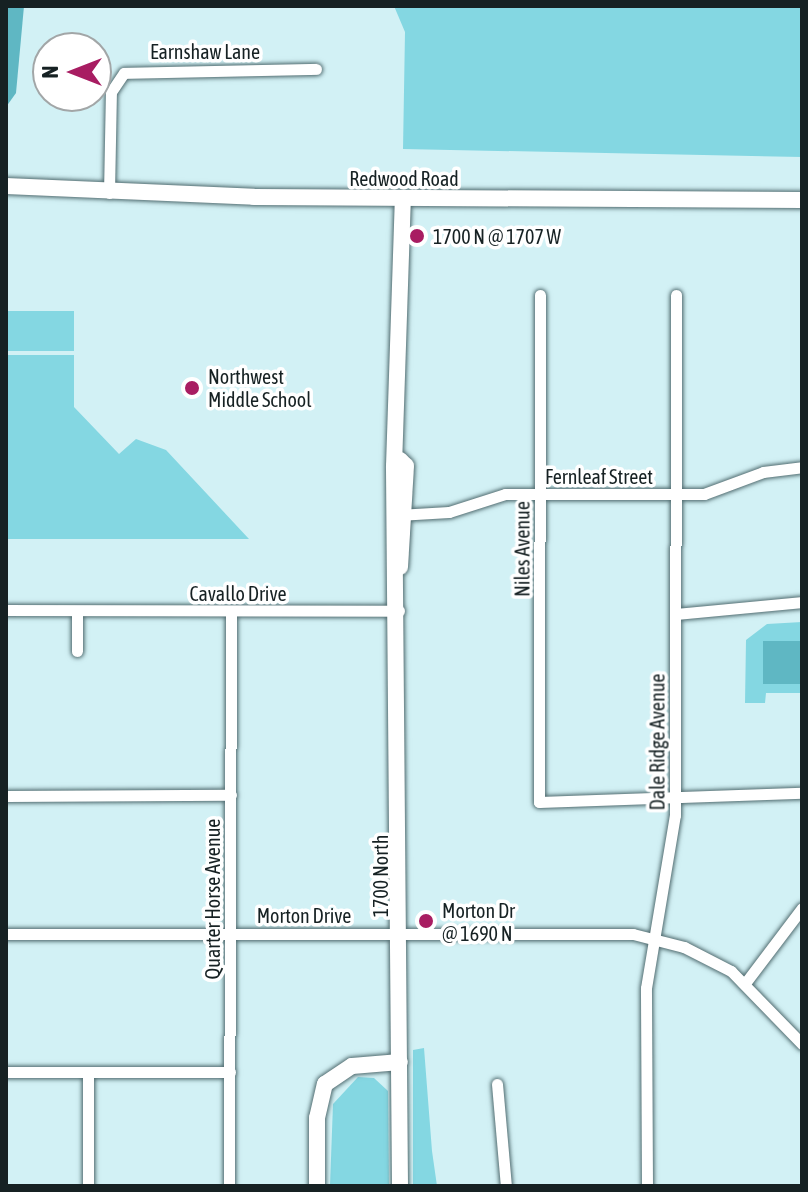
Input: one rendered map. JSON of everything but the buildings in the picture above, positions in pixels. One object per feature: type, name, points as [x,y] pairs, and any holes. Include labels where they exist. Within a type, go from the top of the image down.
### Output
[{"type":"street","name":"Earnshaw Lane","points":[[109,193],[111,92],[124,73],[316,69]]},
{"type":"street","name":"Redwood Road","points":[[6,186],[109,193],[802,200]]},
{"type":"street","name":"1700 North","points":[[400,1186],[403,198]]},
{"type":"street","name":"Niles Avenue","points":[[540,295],[539,802],[675,802]]},
{"type":"street","name":"Dale Ridge Avenue","points":[[647,1186],[646,988],[675,802],[676,295]]},
{"type":"street","name":"Fernleaf Street","points":[[400,515],[540,494],[709,493],[763,472],[802,467]]},
{"type":"street","points":[[676,614],[802,602]]},
{"type":"street","name":"Cavallo Drive","points":[[6,610],[400,611]]},
{"type":"street","points":[[77,611],[77,651]]},
{"type":"street","name":"Quarter Horse Avenue","points":[[229,1186],[231,611]]},
{"type":"street","points":[[675,802],[802,793]]},
{"type":"street","points":[[6,796],[231,795]]},
{"type":"street","points":[[746,982],[802,908]]},
{"type":"street","name":"Morton Drive","points":[[6,934],[400,933],[654,938],[700,953],[746,982],[802,1044]]},
{"type":"street","points":[[317,1186],[317,1118],[325,1084],[352,1066],[400,1062]]},
{"type":"street","points":[[6,1072],[230,1072]]},
{"type":"street","points":[[88,1072],[88,1186]]},
{"type":"street","points":[[497,1084],[506,1186]]},
{"type":"shaded area","points":[[6,6],[24,6],[16,93],[6,107]]},
{"type":"shaded area","points":[[394,6],[802,6],[802,157],[403,149],[405,32]]},
{"type":"shaded area","points":[[6,311],[74,311],[74,351],[6,351]]},
{"type":"shaded area","points":[[6,355],[74,355],[74,407],[119,454],[136,439],[166,450],[249,539],[6,539]]},
{"type":"shaded area","points":[[802,622],[802,693],[766,693],[765,703],[745,703],[746,640],[767,624]]},
{"type":"shaded area","points":[[763,641],[802,641],[802,684],[763,684]]},
{"type":"shaded area","points":[[424,1048],[437,1186],[413,1186],[413,1050]]},
{"type":"shaded area","points":[[358,1077],[374,1078],[388,1091],[389,1186],[330,1186],[333,1104]]},
{"type":"place","name":"1700 N @ 1707 W","points":[[417,236]]},
{"type":"place","name":"Northwest Middle School","points":[[192,388]]},
{"type":"place","name":"Morton Dr @ 1690 N","points":[[426,921]]}]
